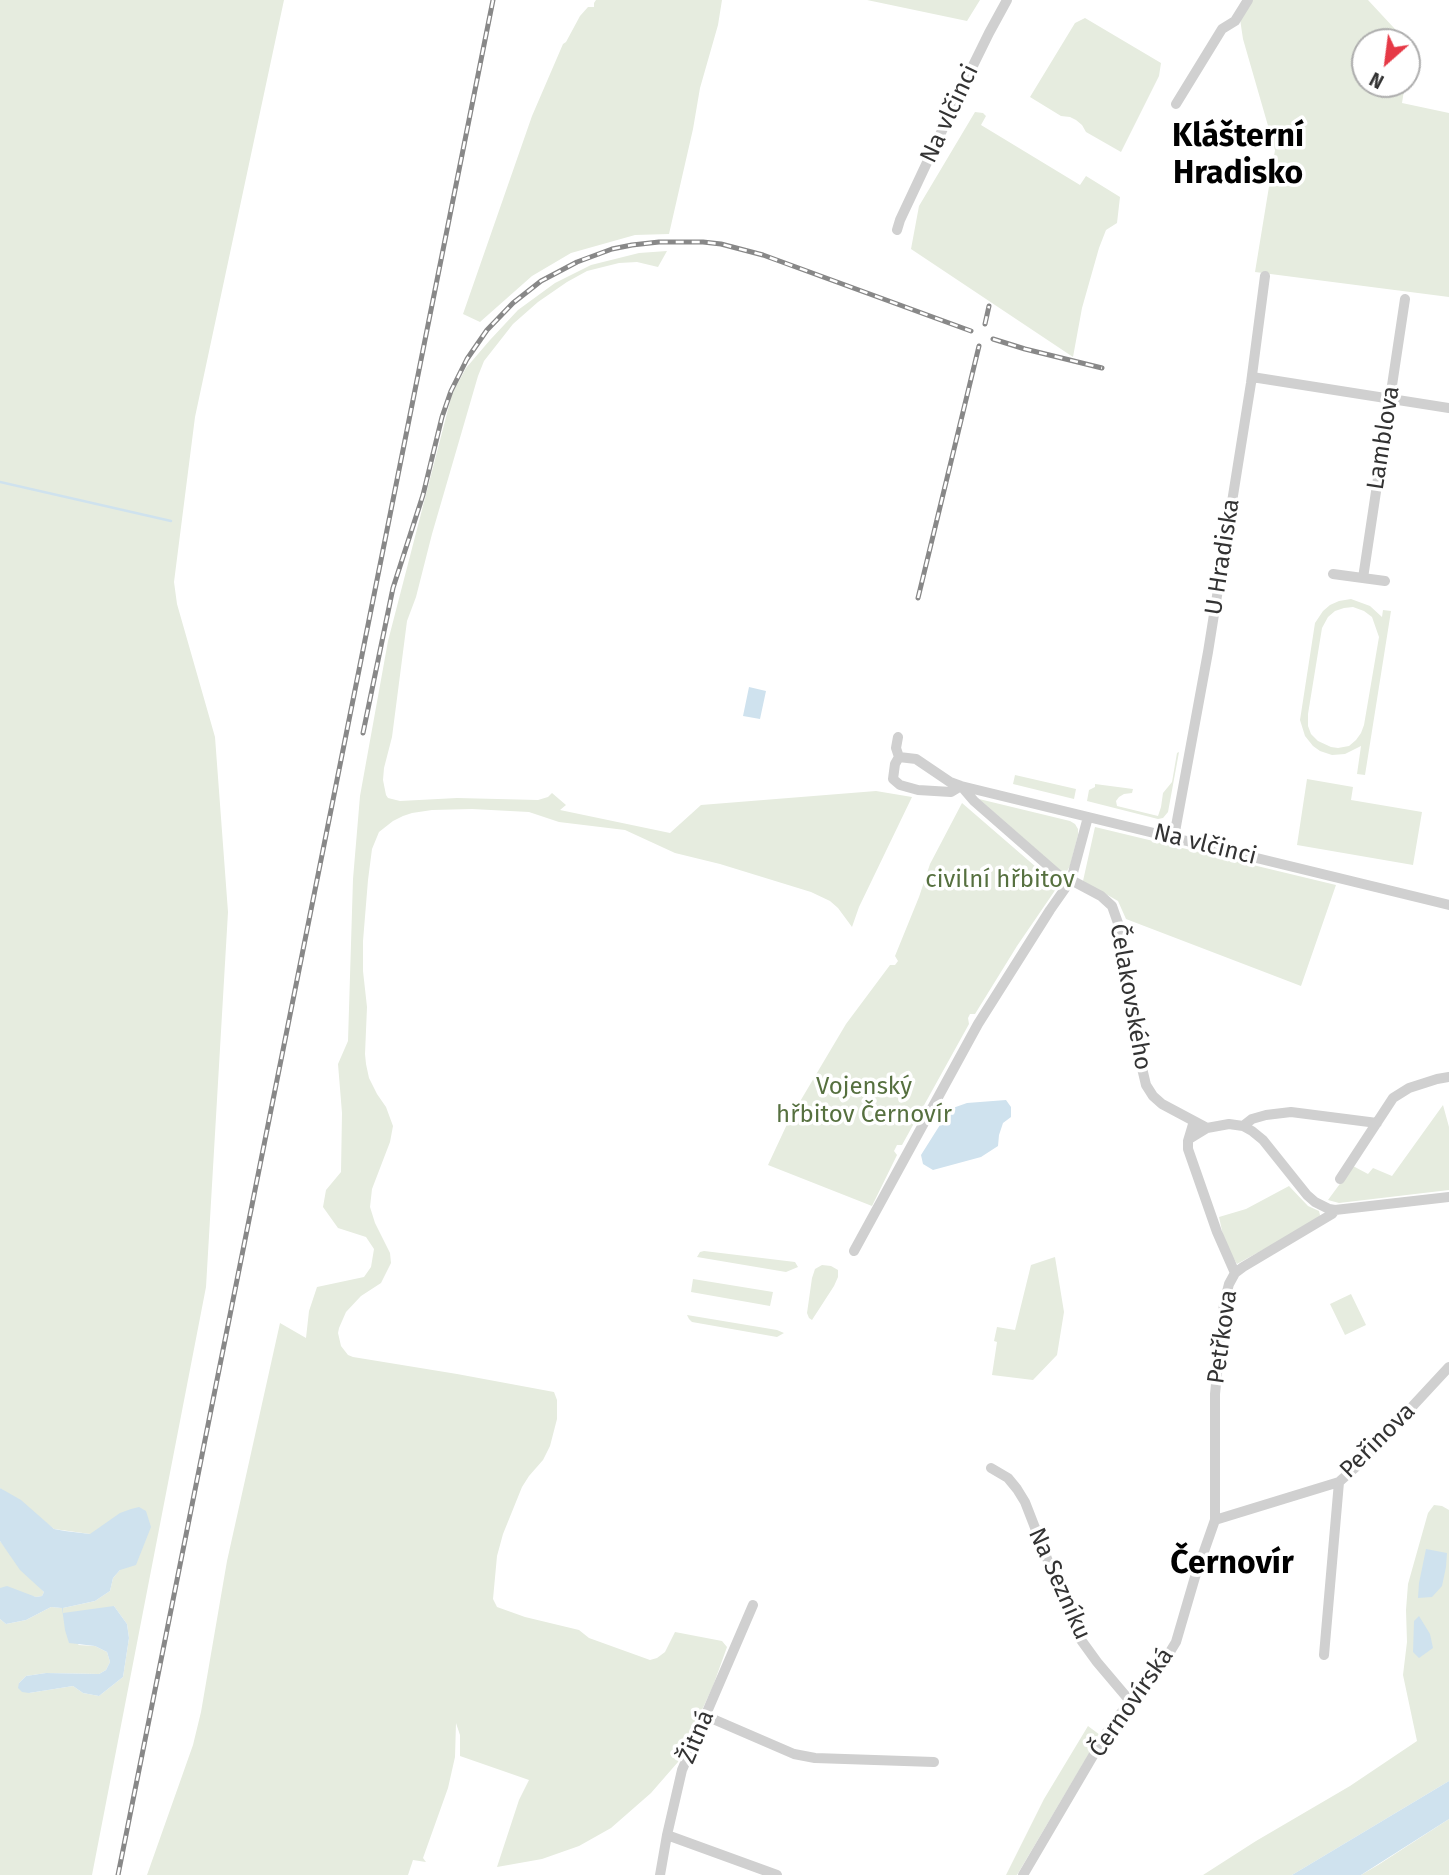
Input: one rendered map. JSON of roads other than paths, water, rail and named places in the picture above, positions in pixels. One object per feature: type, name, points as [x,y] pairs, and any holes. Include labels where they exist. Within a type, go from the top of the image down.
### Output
[{"type":"street","name":"Na vlčinci","points":[[898,230],[962,89],[1007,0]]},
{"type":"street","points":[[1176,104],[1222,29],[1235,21],[1248,0]]},
{"type":"street","name":"U Hradiska","points":[[1174,837],[1208,652],[1252,377],[1265,276]]},
{"type":"street","name":"Lamblova","points":[[1363,578],[1405,299]]},
{"type":"street","points":[[1252,377],[1449,408]]},
{"type":"street","points":[[1333,573],[1385,581]]},
{"type":"street","points":[[898,737],[896,748],[899,757]]},
{"type":"street","name":"Na vlčinci","points":[[961,786],[951,792],[918,790],[901,785],[893,779],[895,764],[899,757],[916,759],[950,782],[961,786],[1449,905]]},
{"type":"street","name":"Čelakovského","points":[[961,786],[974,801],[1061,877],[1071,880],[1112,906],[1146,1085],[1157,1100],[1207,1128]]},
{"type":"street","points":[[854,1251],[978,1024],[1049,910],[1071,880],[1088,817]]},
{"type":"street","points":[[1340,1179],[1393,1098],[1400,1092],[1449,1077]]},
{"type":"street","points":[[1242,1126],[1259,1117],[1291,1112],[1377,1123]]},
{"type":"street","points":[[1194,1121],[1188,1144],[1189,1153],[1217,1232],[1235,1273]]},
{"type":"street","points":[[1189,1139],[1207,1128],[1242,1126],[1263,1140],[1315,1202],[1335,1210],[1449,1197]]},
{"type":"street","name":"Petřkova","points":[[1215,1520],[1215,1394],[1228,1284],[1243,1266],[1335,1210]]},
{"type":"street","name":"Peřinova","points":[[1215,1520],[1339,1482],[1449,1367]]},
{"type":"street","name":"Na Sezníku","points":[[990,1468],[1008,1478],[1025,1502],[1076,1633],[1130,1701]]},
{"type":"street","points":[[1324,1655],[1339,1482]]},
{"type":"street","name":"Černovírská","points":[[1023,1875],[1107,1732],[1165,1660],[1175,1642],[1215,1520]]},
{"type":"street","name":"Žitná","points":[[660,1875],[682,1770],[753,1605]]},
{"type":"street","points":[[706,1716],[794,1754],[815,1758],[934,1762]]},
{"type":"street","points":[[667,1835],[777,1875]]},
{"type":"water","points":[[749,687],[766,691],[760,719],[743,716]]},
{"type":"water","points":[[1006,1100],[1011,1107],[1011,1117],[1003,1123],[998,1146],[981,1157],[933,1170],[923,1164],[921,1155],[950,1109],[967,1103]]},
{"type":"water","points":[[0,1488],[21,1500],[54,1529],[65,1531],[90,1534],[120,1513],[139,1507],[146,1511],[151,1527],[136,1565],[120,1570],[113,1578],[110,1591],[95,1601],[63,1608],[63,1613],[114,1606],[127,1624],[129,1638],[123,1677],[99,1696],[83,1693],[73,1686],[29,1693],[18,1688],[26,1676],[46,1673],[99,1674],[106,1670],[110,1662],[107,1652],[95,1646],[69,1643],[65,1630],[62,1608],[51,1607],[26,1620],[6,1624],[0,1619],[0,1588],[7,1586],[36,1597],[42,1596],[44,1592],[20,1570],[0,1541]]},
{"type":"water","points":[[1426,1549],[1447,1553],[1446,1567],[1442,1586],[1432,1597],[1418,1598],[1419,1583]]},
{"type":"water","points":[[1419,1616],[1430,1634],[1433,1648],[1419,1658],[1413,1652],[1414,1621]]},
{"type":"water","points":[[1449,1781],[1449,1819],[1361,1875],[1292,1875]]},
{"type":"waterway","points":[[0,482],[171,521]]},
{"type":"railway","points":[[118,1875],[493,0]]},
{"type":"railway","points":[[363,733],[393,588],[423,495],[451,391],[467,359],[487,330],[513,303],[541,281],[577,262],[612,249],[659,242],[721,244],[763,255],[971,331]]},
{"type":"railway","points":[[985,324],[989,306]]},
{"type":"railway","points":[[993,339],[1102,368]]},
{"type":"railway","points":[[918,598],[979,346]]},
{"type":"district","name":"Klášterní Hradisko","points":[[1238,156]]},
{"type":"district","name":"Černovír","points":[[1232,1564]]},
{"type":"park label","name":"civilní hřbitov","points":[[1000,880]]},
{"type":"park label","name":"Vojenský hřbitov Černovír","points":[[864,1101]]}]
